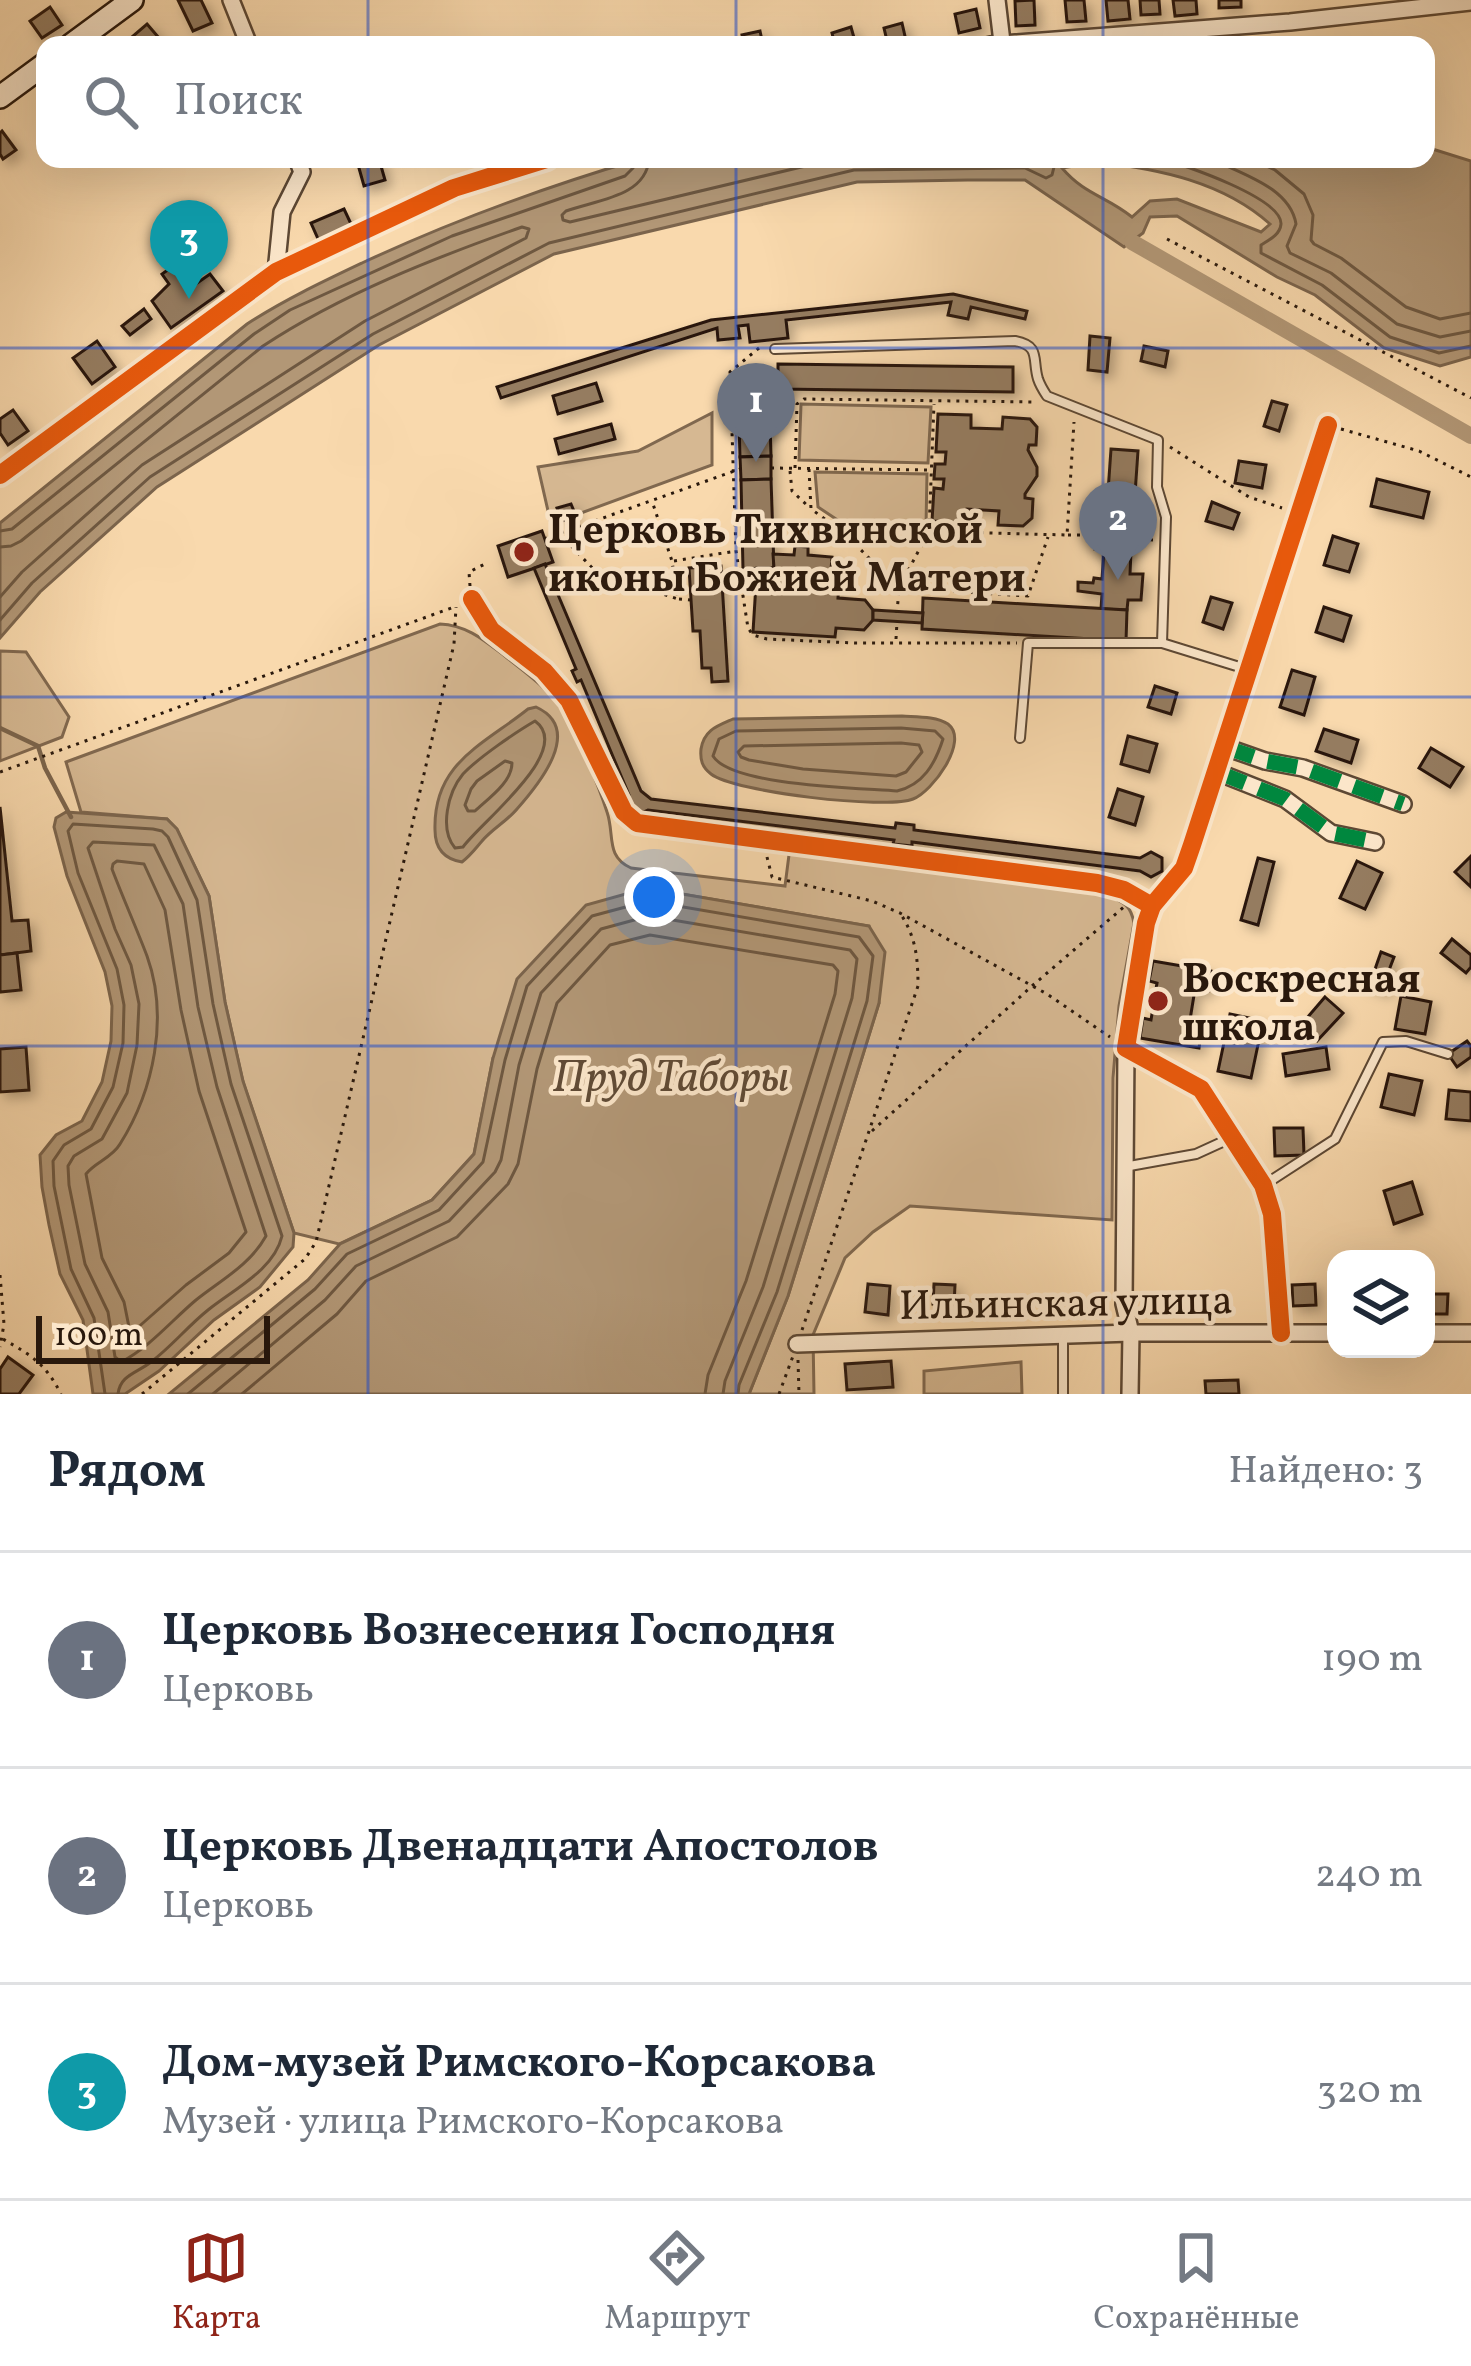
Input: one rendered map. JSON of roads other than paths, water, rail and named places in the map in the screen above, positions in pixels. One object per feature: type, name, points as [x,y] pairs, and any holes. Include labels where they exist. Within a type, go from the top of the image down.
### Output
[{"type":"street","points":[[83,36],[133,0]]},
{"type":"street","points":[[231,0],[245,36]]},
{"type":"street","points":[[996,36],[997,0]]},
{"type":"street","points":[[1103,36],[1471,2]]},
{"type":"street","points":[[0,98],[36,71]]},
{"type":"street","points":[[276,272],[282,212],[300,168]]},
{"type":"street","points":[[0,476],[276,272],[454,188],[518,168]]},
{"type":"street","points":[[1130,1394],[1131,1333],[1124,1304],[1126,1048],[1142,941],[1152,906],[1184,868],[1328,425]]},
{"type":"street","points":[[472,599],[491,630],[544,671],[569,700],[623,812],[638,823],[1097,883],[1152,906]]},
{"type":"street","points":[[1225,747],[1303,768],[1402,804]]},
{"type":"street","points":[[1216,772],[1285,799],[1330,833],[1376,842]]},
{"type":"street","points":[[1126,1048],[1201,1089],[1263,1185],[1272,1214],[1282,1334]]},
{"type":"street","name":"Ильинская улица","points":[[797,1344],[1131,1333],[1327,1333]]},
{"type":"street","points":[[1435,1333],[1471,1333]]},
{"type":"lane","points":[[775,349],[1015,340],[1034,351],[1038,382],[1047,396],[1159,440],[1157,487],[1166,517],[1162,643]]},
{"type":"lane","points":[[1020,738],[1028,644],[1162,643],[1250,670]]},
{"type":"lane","points":[[1263,1185],[1335,1138],[1383,1042],[1406,1041],[1448,1054]]},
{"type":"lane","points":[[1124,1167],[1196,1154],[1232,1138]]},
{"type":"lane","points":[[1063,1335],[1063,1394]]},
{"type":"water","points":[[1435,150],[1471,161],[1471,357],[1440,366],[1384,348],[1315,295],[1177,216],[1150,217],[1143,233],[1124,247],[1025,180],[857,182],[554,254],[379,345],[157,487],[40,592],[0,638],[0,523],[247,324],[396,248],[611,168],[1062,168],[1132,217],[1150,201],[1177,199],[1261,232],[1270,224],[1232,198],[1136,168],[1435,168]]},
{"type":"water","points":[[536,707],[557,729],[546,771],[517,809],[468,857],[462,862],[450,858],[435,836],[442,788],[478,745]]},
{"type":"water","points":[[902,716],[938,720],[954,732],[946,765],[930,787],[913,799],[843,801],[778,793],[725,781],[708,771],[701,760],[708,733],[733,719]]},
{"type":"water","points":[[66,812],[167,819],[177,829],[209,896],[243,1081],[294,1233],[293,1247],[260,1287],[125,1394],[93,1394],[83,1320],[60,1274],[42,1187],[40,1155],[56,1135],[82,1121],[102,1082],[111,1041],[112,1006],[105,972],[67,876],[54,827],[56,818]]},
{"type":"water","name":"Пруд Таборы","points":[[647,888],[869,926],[885,952],[879,1003],[788,1296],[749,1394],[169,1394],[308,1280],[340,1244],[432,1200],[474,1154],[493,1058],[517,979],[586,905]]},
{"type":"waterway","points":[[1132,242],[1471,436]]},
{"type":"waterway","points":[[0,728],[38,746],[71,817]]},
{"type":"place","name":"Дом-музей Римского-Корсакова","points":[[189,299]]},
{"type":"place","name":"Церковь Вознесения Господня","points":[[756,462]]},
{"type":"place","name":"Церковь Тихвинской иконы Божией Матери","points":[[524,552]]},
{"type":"place","name":"Церковь Двенадцати Апостолов","points":[[1118,580]]},
{"type":"place","name":"Воскресная школа","points":[[1158,1001]]}]
